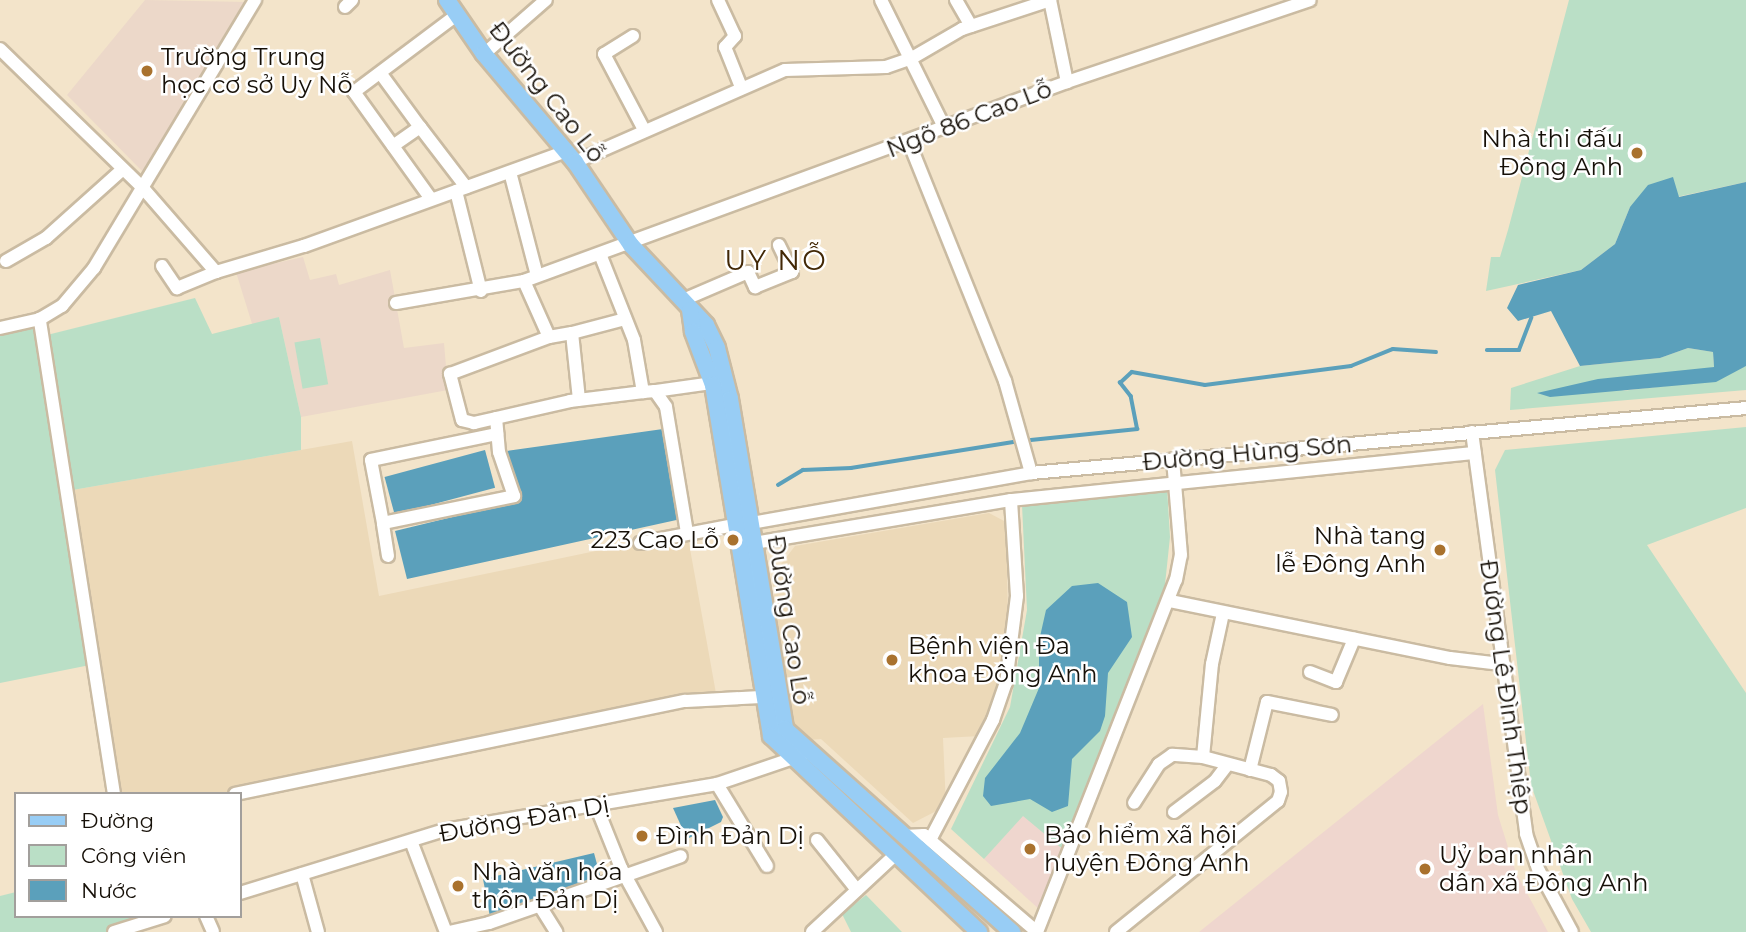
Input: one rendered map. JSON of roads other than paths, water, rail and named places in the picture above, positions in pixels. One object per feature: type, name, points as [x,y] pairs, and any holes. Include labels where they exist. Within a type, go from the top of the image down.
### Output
[{"type":"main road","name":"Đường Cao Lỗ","points":[[447,0],[484,54],[569,157],[631,245],[706,325],[725,373],[761,697],[771,736],[802,755],[988,900],[1012,932]]},
{"type":"main road","name":"Đường Cao Lỗ","points":[[686,305],[692,332],[712,383],[743,524],[754,543],[780,717],[802,755],[897,853],[979,932]]},
{"type":"street","points":[[0,328],[40,319],[62,306],[94,268],[255,0]]},
{"type":"street","points":[[484,54],[546,0]]},
{"type":"street","points":[[718,0],[735,36],[725,47],[741,87]]},
{"type":"street","points":[[881,0],[945,129]]},
{"type":"street","points":[[956,0],[971,26]]},
{"type":"street","points":[[162,266],[177,288],[216,272],[304,246],[510,172],[569,157],[644,130],[785,70],[886,67],[912,58],[971,26],[1050,0],[1067,82]]},
{"type":"street","name":"Ngõ 86 Cao Lỗ","points":[[396,303],[481,291],[524,281],[631,245],[1067,82],[1310,0]]},
{"type":"street","points":[[431,200],[354,92],[458,14]]},
{"type":"street","points":[[633,36],[604,54],[644,130]]},
{"type":"street","points":[[0,49],[142,187],[216,272]]},
{"type":"street","points":[[381,74],[461,189],[481,291]]},
{"type":"street","points":[[393,146],[420,127]]},
{"type":"street","points":[[909,142],[1005,381],[1031,473]]},
{"type":"street","points":[[6,261],[46,238],[123,169]]},
{"type":"street","points":[[510,172],[537,276]]},
{"type":"street","points":[[686,305],[748,272],[755,287],[792,272],[779,245]]},
{"type":"street","points":[[600,254],[649,391],[666,407],[687,532]]},
{"type":"street","points":[[524,281],[549,337]]},
{"type":"street","points":[[625,318],[549,337],[450,374],[462,420],[474,423],[579,400],[712,383]]},
{"type":"street","points":[[40,319],[114,792]]},
{"type":"street","points":[[572,333],[579,400]]},
{"type":"street","name":"Đường Hùng Sơn","points":[[640,543],[687,532],[1031,473],[1746,408]]},
{"type":"street","points":[[383,523],[514,496],[497,434],[496,418]]},
{"type":"street","name":"Đường Lê Đình Thiệp","points":[[1472,432],[1500,664],[1526,834],[1539,871],[1572,932]]},
{"type":"street","points":[[388,556],[371,460],[497,434]]},
{"type":"street","points":[[754,543],[1011,500],[1175,480],[1475,453]]},
{"type":"street","points":[[904,836],[924,835],[988,900],[1037,932],[1170,601],[1181,555],[1173,459]]},
{"type":"street","points":[[930,840],[993,720],[1006,683],[1017,596],[1011,500]]},
{"type":"street","points":[[1170,601],[1354,639],[1500,664]]},
{"type":"street","points":[[1203,757],[1212,664],[1223,612]]},
{"type":"street","points":[[1310,672],[1336,682],[1354,639]]},
{"type":"street","points":[[242,793],[686,701],[761,697]]},
{"type":"street","points":[[1250,769],[1267,702],[1332,715]]},
{"type":"street","name":"Đường Đản Dị","points":[[242,892],[445,830],[597,808],[717,784],[802,755]]},
{"type":"street","points":[[1116,932],[1278,800],[1279,781],[1250,769],[1203,757],[1165,758],[1134,803]]},
{"type":"street","points":[[1174,812],[1215,781],[1227,765]]},
{"type":"street","points":[[717,784],[767,866]]},
{"type":"street","points":[[597,808],[607,839],[656,932]]},
{"type":"street","points":[[817,840],[857,890]]},
{"type":"street","points":[[411,841],[447,932],[540,906],[623,872],[681,856]]},
{"type":"street","points":[[812,932],[897,853]]},
{"type":"street","points":[[302,874],[318,932]]},
{"type":"street","points":[[540,906],[556,932]]},
{"type":"street","points":[[114,932],[134,921],[153,918]]},
{"type":"water","points":[[1673,177],[1679,197],[1746,182],[1746,366],[1716,382],[1550,397],[1537,393],[1598,379],[1714,367],[1713,352],[1688,348],[1660,358],[1580,366],[1551,311],[1518,321],[1507,308],[1518,285],[1581,270],[1615,244],[1630,207],[1648,185]]},
{"type":"water","points":[[663,429],[681,519],[407,579],[395,531],[522,500],[507,451]]},
{"type":"water","points":[[485,450],[495,488],[395,515],[385,477]]},
{"type":"water","points":[[1098,583],[1127,602],[1132,637],[1108,673],[1105,716],[1100,731],[1072,759],[1068,806],[1052,812],[1030,799],[991,806],[983,796],[985,778],[1020,733],[1039,688],[1039,641],[1046,610],[1072,586]]},
{"type":"water","points":[[715,800],[723,817],[721,822],[687,839],[673,808]]},
{"type":"water","points":[[594,853],[601,879],[490,917],[483,879]]},
{"type":"waterway","points":[[1487,350],[1519,350],[1531,318]]},
{"type":"waterway","points":[[1031,440],[1137,429],[1131,397],[1120,383],[1132,372],[1205,385],[1351,366],[1393,349],[1436,352]]},
{"type":"waterway","points":[[778,485],[803,470],[851,468],[1013,442]]},
{"type":"place","name":"Trường Trung học cơ sở Uy Nỗ","points":[[147,71]]},
{"type":"place","name":"Nhà thi đấu Đông Anh","points":[[1637,153]]},
{"type":"place","name":"223 Cao Lỗ","points":[[733,540]]},
{"type":"place","name":"Nhà tang lễ Đông Anh","points":[[1440,550]]},
{"type":"place","name":"Bệnh viện Đa khoa Đông Anh","points":[[892,660]]},
{"type":"place","name":"Đình Đản Dị","points":[[642,836]]},
{"type":"place","name":"Bảo hiểm xã hội huyện Đông Anh","points":[[1030,849]]},
{"type":"place","name":"Uỷ ban nhân dân xã Đông Anh","points":[[1425,869]]},
{"type":"place","name":"Nhà văn hóa thôn Đản Dị","points":[[458,886]]},
{"type":"district","name":"UY NỖ","points":[[776,260]]}]
